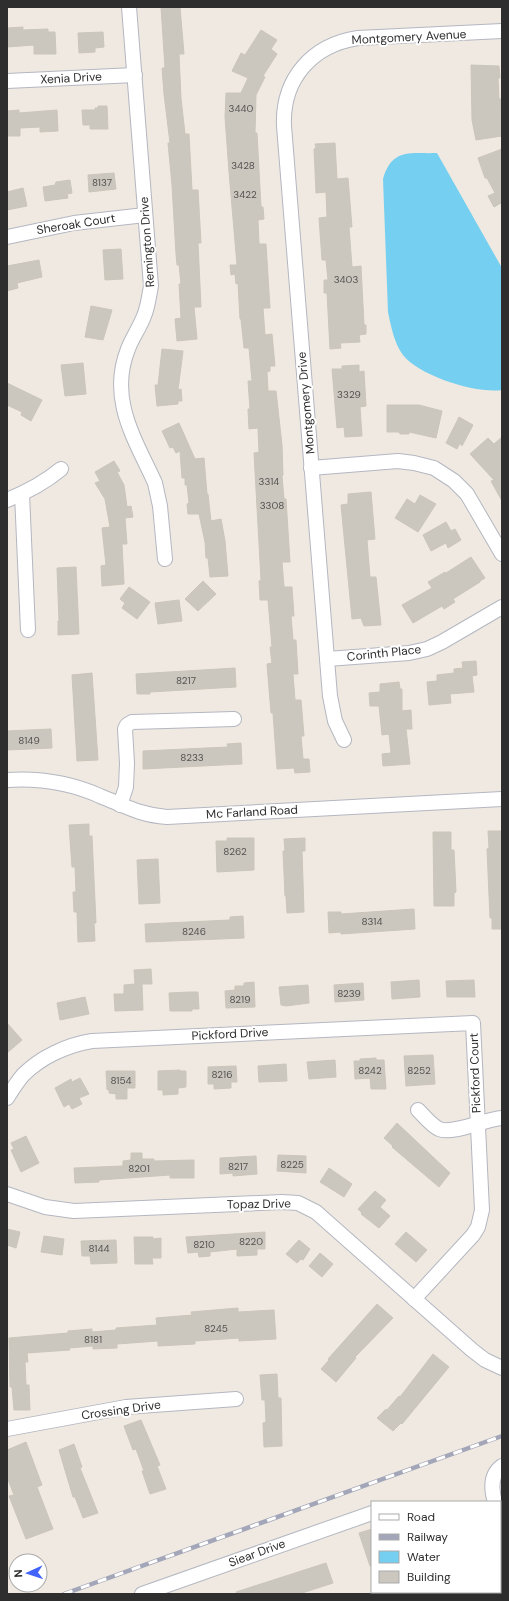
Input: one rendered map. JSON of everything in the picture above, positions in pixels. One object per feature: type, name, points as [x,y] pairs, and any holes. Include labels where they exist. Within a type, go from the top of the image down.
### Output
[{"type":"street","name":"Remington Drive","points":[[129,7],[151,286],[147,309],[124,360],[121,377],[121,395],[124,412],[155,483],[158,494],[165,559]]},
{"type":"street","name":"Montgomery Avenue","points":[[302,68],[310,59],[321,51],[333,44],[351,39],[502,32]]},
{"type":"street","name":"Montgomery Drive","points":[[302,68],[289,91],[285,106],[284,121],[327,659],[332,708],[338,729],[344,740]]},
{"type":"street","name":"Xenia Drive","points":[[7,81],[135,75]]},
{"type":"street","name":"Sheroak Court","points":[[7,237],[80,222],[145,215]]},
{"type":"street","points":[[312,468],[398,462],[414,463],[434,468],[447,476],[467,494],[502,554]]},
{"type":"street","points":[[7,500],[43,483],[61,469]]},
{"type":"street","points":[[22,494],[28,630]]},
{"type":"street","name":"Corinth Place","points":[[327,659],[409,653],[427,649],[442,642],[502,607]]},
{"type":"street","points":[[120,805],[126,787],[127,763],[125,729],[127,725],[132,722],[234,719]]},
{"type":"street","name":"Mc Farland Road","points":[[7,780],[34,780],[68,785],[144,814],[167,817],[502,799]]},
{"type":"street","name":"Pickford Drive","points":[[7,1098],[23,1075],[52,1054],[73,1045],[92,1041],[473,1023]]},
{"type":"street","name":"Pickford Court","points":[[414,1299],[473,1235],[478,1227],[482,1210],[473,1023]]},
{"type":"street","name":"Pickford Court","points":[[418,1110],[437,1128],[440,1129],[463,1128],[477,1123],[502,1118]]},
{"type":"street","name":"Topaz Drive","points":[[7,1194],[45,1208],[74,1211],[282,1202],[298,1203],[316,1212],[481,1357],[502,1368]]},
{"type":"street","name":"Crossing Drive","points":[[7,1429],[126,1407],[236,1399]]},
{"type":"street","points":[[495,1501],[492,1487],[498,1470]]},
{"type":"street","name":"Siear Drive","points":[[142,1594],[371,1513]]},
{"type":"water","points":[[410,153],[437,153],[502,268],[502,390],[491,391],[464,386],[449,382],[422,370],[411,363],[403,355],[395,340],[388,312],[383,179],[391,162],[397,157]]},
{"type":"building","points":[[161,7],[180,7],[184,54],[179,54],[181,98],[185,134],[189,134],[192,190],[198,190],[201,243],[198,243],[201,307],[194,307],[197,339],[177,341],[175,319],[181,318],[179,284],[181,284],[176,254],[168,143],[170,143],[162,68],[165,68]]},
{"type":"building","points":[[23,27],[23,30],[48,29],[48,32],[55,32],[56,54],[34,54],[34,45],[7,47],[7,28]]},
{"type":"building","points":[[261,30],[277,40],[271,49],[277,54],[263,76],[265,77],[256,95],[255,133],[257,133],[261,207],[263,207],[264,219],[258,220],[259,244],[266,244],[270,308],[263,308],[265,335],[272,334],[275,366],[270,366],[270,371],[267,372],[268,391],[276,391],[282,445],[284,499],[286,499],[290,562],[282,562],[284,587],[292,587],[294,616],[291,616],[293,640],[296,640],[298,674],[293,674],[295,700],[301,700],[304,736],[301,736],[303,759],[309,759],[310,772],[295,773],[294,768],[277,769],[273,713],[271,713],[267,664],[272,663],[268,600],[260,600],[259,581],[261,580],[254,453],[259,452],[258,428],[249,429],[248,409],[250,409],[248,381],[252,381],[249,348],[244,348],[240,319],[238,283],[236,284],[235,274],[231,275],[230,265],[237,265],[225,117],[226,93],[241,93],[248,78],[232,71],[241,53],[245,55]]},
{"type":"building","points":[[103,32],[104,47],[95,48],[95,52],[79,53],[78,33]]},
{"type":"building","points":[[471,65],[499,66],[500,78],[498,78],[499,99],[501,99],[502,136],[476,140],[472,120]]},
{"type":"building","points":[[98,106],[107,106],[108,129],[90,129],[90,125],[83,125],[82,110],[95,110]]},
{"type":"building","points":[[19,110],[19,113],[57,110],[58,131],[40,132],[40,127],[20,128],[20,136],[8,136],[7,111]]},
{"type":"building","points":[[335,143],[337,179],[348,178],[352,227],[349,227],[352,267],[361,266],[364,325],[366,325],[366,334],[359,335],[360,342],[340,343],[341,348],[330,349],[327,293],[324,293],[324,280],[328,280],[326,260],[322,260],[319,218],[327,217],[326,192],[316,193],[314,149],[316,148],[315,144]]},
{"type":"building","points":[[502,149],[502,206],[501,203],[494,207],[488,196],[495,193],[487,178],[485,178],[478,158]]},
{"type":"building","points":[[114,173],[116,189],[89,192],[88,175]]},
{"type":"building","points":[[70,180],[72,193],[67,194],[68,198],[45,201],[43,187],[55,185],[56,182]]},
{"type":"building","points":[[23,188],[27,206],[7,210],[7,192]]},
{"type":"building","points":[[121,249],[123,279],[105,280],[103,250]]},
{"type":"building","points":[[39,260],[42,277],[17,283],[18,288],[7,291],[7,266]]},
{"type":"building","points":[[91,306],[112,310],[103,340],[85,337]]},
{"type":"building","points":[[162,349],[183,351],[178,390],[181,389],[182,401],[178,401],[178,404],[157,406],[155,385],[158,385]]},
{"type":"building","points":[[83,363],[86,394],[65,396],[61,365]]},
{"type":"building","points":[[359,365],[359,372],[364,371],[366,406],[360,407],[362,436],[345,437],[344,427],[337,428],[332,369],[342,369],[342,366]]},
{"type":"building","points":[[7,383],[42,400],[31,421],[21,415],[22,412],[7,405]]},
{"type":"building","points":[[387,405],[419,405],[442,411],[436,438],[409,432],[409,434],[400,434],[399,432],[387,432]]},
{"type":"building","points":[[459,417],[473,425],[462,446],[460,443],[457,449],[446,443]]},
{"type":"building","points":[[179,423],[195,459],[204,458],[211,521],[221,519],[225,541],[228,576],[210,577],[208,558],[206,558],[205,542],[199,514],[188,514],[187,504],[189,503],[187,485],[185,485],[185,478],[182,478],[180,451],[176,453],[173,447],[170,448],[162,431]]},
{"type":"building","points":[[502,437],[502,501],[491,481],[494,480],[470,454],[488,438],[494,444]]},
{"type":"building","points":[[114,461],[120,471],[117,472],[124,485],[127,507],[131,506],[133,517],[125,518],[127,544],[122,544],[124,584],[102,586],[101,566],[106,565],[102,528],[110,527],[105,499],[95,483],[100,481],[95,472]]},
{"type":"building","points":[[371,492],[375,539],[367,540],[370,577],[376,577],[381,625],[364,626],[361,618],[352,619],[341,505],[348,504],[348,494]]},
{"type":"building","points":[[420,495],[436,504],[418,532],[395,518],[407,499],[415,504]]},
{"type":"building","points":[[446,522],[451,531],[455,529],[461,540],[448,548],[446,543],[431,551],[423,535]]},
{"type":"building","points":[[471,557],[485,578],[453,599],[455,602],[444,609],[442,606],[413,623],[402,605],[432,588],[428,582],[445,572],[446,573]]},
{"type":"building","points":[[76,567],[79,634],[58,635],[59,621],[57,568]]},
{"type":"building","points":[[203,581],[216,594],[198,611],[185,599]]},
{"type":"building","points":[[129,587],[150,602],[137,619],[122,608],[125,603],[120,599]]},
{"type":"building","points":[[179,600],[182,621],[158,624],[155,603]]},
{"type":"building","points":[[476,661],[477,675],[472,676],[474,692],[450,694],[451,703],[429,705],[427,682],[437,681],[437,675],[454,673],[454,669],[463,668],[462,662]]},
{"type":"building","points":[[235,668],[236,687],[137,694],[136,674]]},
{"type":"building","points":[[92,673],[98,760],[77,761],[72,675]]},
{"type":"building","points":[[399,682],[400,689],[402,689],[402,711],[411,710],[412,729],[406,729],[410,764],[383,766],[382,754],[391,753],[389,734],[382,735],[379,706],[370,706],[369,693],[380,692],[380,684]]},
{"type":"building","points":[[51,729],[52,748],[7,750],[7,731]]},
{"type":"building","points":[[241,743],[242,764],[143,769],[143,751],[228,747],[227,744]]},
{"type":"building","points":[[89,824],[89,836],[92,836],[96,923],[94,923],[95,941],[78,942],[77,912],[74,912],[73,892],[76,892],[75,867],[72,867],[69,825]]},
{"type":"building","points":[[488,831],[502,831],[502,929],[492,929],[492,918],[490,918],[487,849],[489,848]]},
{"type":"building","points":[[433,832],[451,832],[451,850],[454,850],[456,892],[454,893],[454,906],[434,906]]},
{"type":"building","points":[[227,838],[254,838],[254,870],[217,872],[216,841],[227,841]]},
{"type":"building","points":[[305,838],[305,851],[302,851],[304,912],[287,913],[283,851],[285,851],[284,839]]},
{"type":"building","points":[[158,859],[160,903],[139,904],[137,860]]},
{"type":"building","points":[[414,909],[415,929],[341,934],[341,932],[329,933],[328,912],[341,912],[341,914]]},
{"type":"building","points":[[243,916],[244,938],[146,942],[145,924],[230,920],[230,917]]},
{"type":"building","points":[[151,969],[152,984],[142,984],[143,1010],[115,1011],[114,994],[124,994],[124,985],[135,984],[134,970]]},
{"type":"building","points":[[419,980],[420,997],[392,999],[391,982]]},
{"type":"building","points":[[474,980],[475,997],[447,997],[446,981]]},
{"type":"building","points":[[254,982],[255,1007],[226,1008],[225,991],[235,990],[235,986],[244,986],[244,983]]},
{"type":"building","points":[[363,983],[364,1000],[335,1002],[334,985]]},
{"type":"building","points":[[308,985],[309,1003],[286,1006],[281,1005],[279,987]]},
{"type":"building","points":[[198,992],[199,1009],[192,1009],[192,1011],[170,1011],[169,993]]},
{"type":"building","points":[[85,997],[89,1014],[60,1020],[57,1003]]},
{"type":"building","points":[[7,1023],[22,1040],[7,1053]]},
{"type":"building","points":[[433,1055],[435,1084],[406,1086],[404,1056]]},
{"type":"building","points":[[376,1058],[376,1060],[384,1060],[386,1089],[371,1089],[370,1078],[355,1079],[354,1061]]},
{"type":"building","points":[[335,1060],[336,1077],[309,1079],[307,1062]]},
{"type":"building","points":[[286,1064],[287,1081],[259,1082],[258,1066]]},
{"type":"building","points":[[236,1066],[237,1082],[231,1082],[231,1088],[214,1089],[214,1084],[208,1084],[208,1067]]},
{"type":"building","points":[[106,1071],[135,1071],[135,1088],[127,1088],[127,1099],[116,1099],[116,1094],[109,1093],[109,1089],[107,1090]]},
{"type":"building","points":[[158,1071],[186,1071],[186,1087],[178,1088],[178,1094],[163,1095],[163,1090],[158,1090]]},
{"type":"building","points":[[80,1078],[89,1094],[79,1098],[82,1104],[72,1109],[69,1104],[64,1107],[55,1088],[71,1079],[72,1082]]},
{"type":"building","points":[[397,1123],[450,1173],[439,1187],[392,1147],[393,1146],[384,1138]]},
{"type":"building","points":[[26,1136],[39,1163],[21,1172],[11,1150],[14,1149],[11,1143]]},
{"type":"building","points":[[131,1153],[142,1153],[142,1159],[154,1159],[154,1161],[194,1160],[194,1178],[170,1178],[170,1175],[75,1183],[74,1168],[123,1166],[123,1161],[131,1160]]},
{"type":"building","points":[[278,1155],[306,1156],[306,1173],[277,1171]]},
{"type":"building","points":[[256,1156],[257,1174],[233,1176],[233,1173],[220,1174],[220,1158]]},
{"type":"building","points":[[329,1168],[352,1184],[344,1197],[320,1182]]},
{"type":"building","points":[[375,1191],[386,1200],[380,1207],[390,1216],[379,1228],[361,1214],[362,1213],[358,1209]]},
{"type":"building","points":[[7,1229],[20,1232],[16,1248],[7,1245]]},
{"type":"building","points":[[265,1232],[265,1249],[257,1249],[257,1255],[237,1256],[237,1249],[210,1252],[210,1256],[199,1257],[198,1252],[188,1253],[186,1237]]},
{"type":"building","points":[[406,1232],[427,1250],[416,1262],[395,1244]]},
{"type":"building","points":[[44,1236],[64,1239],[62,1255],[41,1252]]},
{"type":"building","points":[[134,1237],[153,1237],[153,1239],[161,1238],[161,1258],[152,1258],[153,1264],[135,1264]]},
{"type":"building","points":[[116,1240],[117,1263],[91,1264],[90,1256],[82,1256],[81,1241]]},
{"type":"building","points":[[299,1240],[310,1249],[303,1260],[301,1259],[297,1263],[286,1254]]},
{"type":"building","points":[[320,1253],[333,1264],[322,1277],[309,1266]]},
{"type":"building","points":[[377,1304],[393,1318],[355,1357],[356,1358],[336,1382],[321,1369],[329,1360],[328,1359]]},
{"type":"building","points":[[238,1308],[238,1312],[274,1310],[276,1339],[239,1341],[239,1338],[195,1341],[195,1344],[158,1346],[158,1341],[117,1344],[117,1348],[93,1349],[93,1346],[69,1348],[70,1350],[27,1353],[28,1362],[25,1362],[26,1385],[29,1385],[30,1410],[14,1410],[12,1387],[10,1387],[9,1338],[68,1333],[68,1331],[92,1329],[92,1332],[116,1330],[116,1328],[157,1325],[156,1318],[192,1315],[191,1312]]},
{"type":"building","points":[[433,1354],[449,1367],[402,1424],[401,1423],[393,1431],[377,1418],[386,1409],[387,1410],[399,1396],[400,1397]]},
{"type":"building","points":[[277,1374],[278,1398],[281,1398],[282,1446],[264,1447],[263,1423],[266,1422],[265,1400],[262,1400],[260,1375]]},
{"type":"building","points":[[141,1420],[160,1465],[157,1466],[166,1489],[150,1494],[136,1449],[133,1450],[124,1426]]},
{"type":"building","points":[[26,1442],[42,1485],[37,1487],[53,1529],[26,1539],[9,1496],[14,1495],[7,1477],[7,1450]]},
{"type":"building","points":[[74,1444],[82,1467],[80,1468],[98,1513],[83,1518],[75,1497],[73,1497],[59,1450]]},
{"type":"building","points":[[371,1529],[371,1566],[370,1566],[359,1533]]},
{"type":"building","points":[[326,1563],[333,1583],[299,1594],[237,1594],[236,1592]]},
{"type":"railway","points":[[64,1594],[502,1436]]}]
